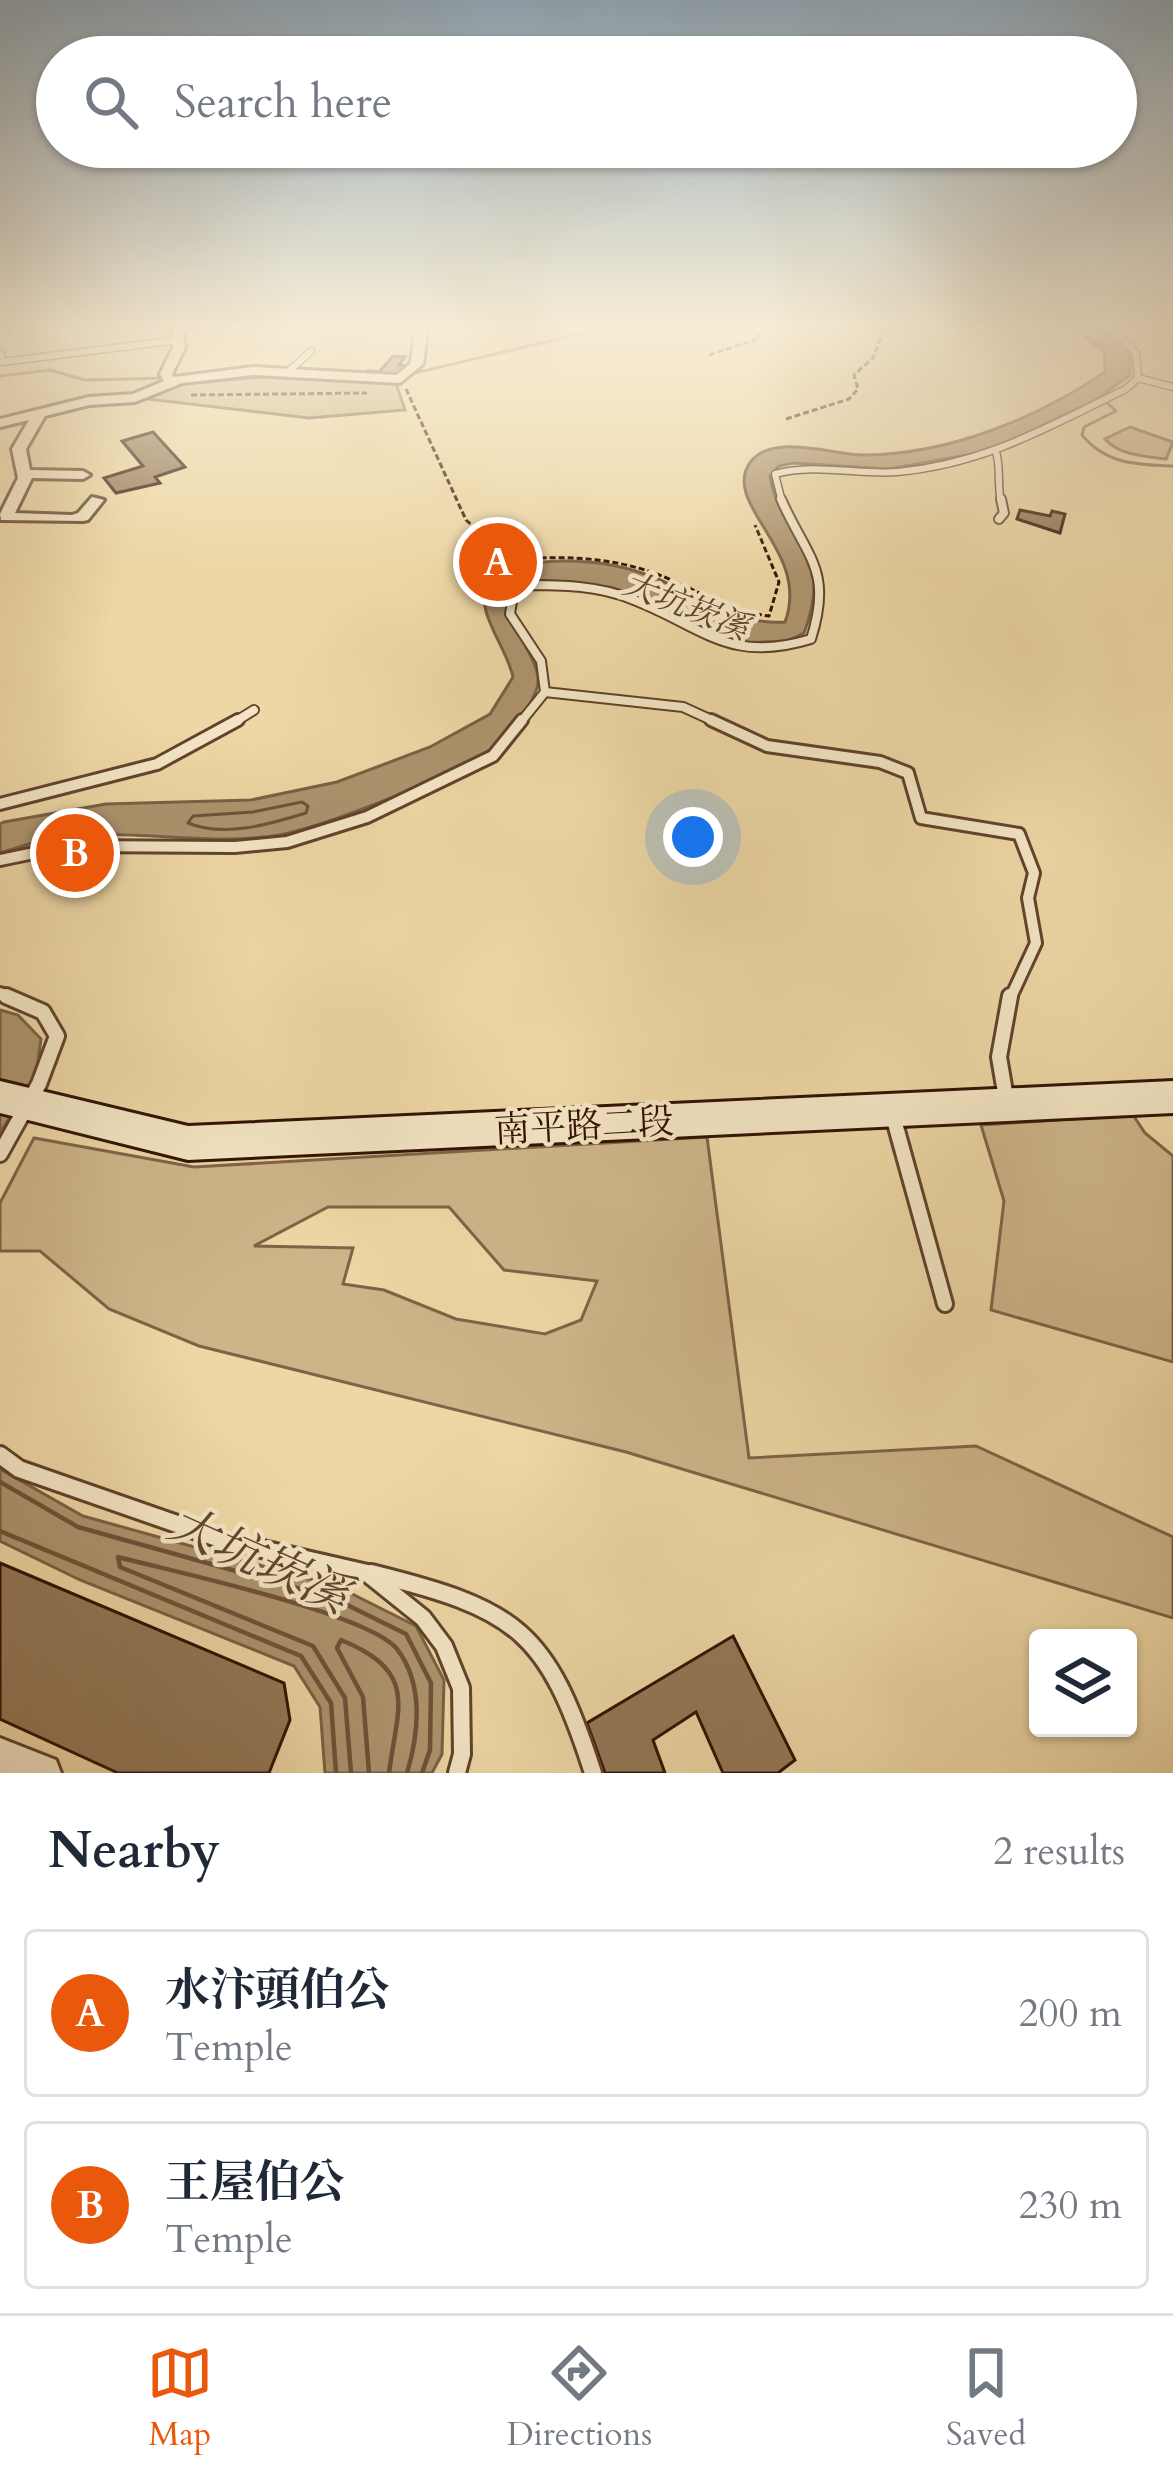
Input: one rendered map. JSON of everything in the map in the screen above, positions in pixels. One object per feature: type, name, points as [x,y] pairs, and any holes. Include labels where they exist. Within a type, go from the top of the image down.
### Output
[{"type":"street","points":[[0,423],[67,407]]},
{"type":"street","points":[[41,410],[20,449],[25,474],[6,517],[83,517],[97,500]]},
{"type":"street","points":[[25,474],[83,475]]},
{"type":"street","name":"南平路二段","points":[[18,1102],[188,1143],[1173,1096]]},
{"type":"street","points":[[0,1756],[43,1773]]},
{"type":"lane","points":[[0,860],[86,845],[269,844],[367,817],[493,756],[545,692],[542,663],[508,608],[512,593],[522,585],[609,591],[720,646],[793,646],[811,639],[821,585],[814,550],[782,500],[775,474],[802,467],[895,472],[996,452],[1090,407]]},
{"type":"lane","points":[[996,452],[1000,464],[995,476],[1004,513],[999,519]]},
{"type":"lane","points":[[545,692],[683,707],[767,746],[880,762],[908,773],[921,818],[1018,834],[1034,865],[1035,887],[1028,898],[1036,943],[1013,985],[1001,1033],[999,1057],[1008,1107]]},
{"type":"lane","points":[[0,804],[157,764],[254,710]]},
{"type":"lane","points":[[0,993],[43,1012],[57,1036],[18,1102],[0,1154]]},
{"type":"lane","points":[[892,1112],[946,1304]]},
{"type":"lane","points":[[0,1455],[20,1468],[224,1540],[464,1595],[520,1625],[548,1657],[593,1773]]},
{"type":"lane","points":[[367,1573],[423,1618],[444,1646],[460,1688],[463,1713],[457,1773]]},
{"type":"path","points":[[414,407],[466,520],[511,560]]},
{"type":"path","points":[[786,419],[823,407]]},
{"type":"path","points":[[497,564],[574,558],[645,570],[731,611],[770,616],[779,597],[779,576],[755,525]]},
{"type":"shaded area","points":[[213,407],[405,410],[309,418]]},
{"type":"shaded area","points":[[1130,427],[1173,442],[1166,459],[1125,452],[1105,439]]},
{"type":"shaded area","points":[[1133,1115],[1145,1133],[1173,1156],[1173,1362],[991,1310],[1004,1201],[981,1125]]},
{"type":"shaded area","points":[[707,1137],[749,1458],[976,1446],[1173,1537],[1173,1618],[626,1452],[199,1346],[109,1309],[40,1251],[0,1251],[0,1203],[34,1138],[194,1167]],"holes":[[[328,1207],[449,1207],[504,1270],[597,1281],[581,1320],[545,1334],[456,1319],[384,1290],[343,1284],[353,1248],[254,1246]]]},
{"type":"water","name":"大坑崁溪","points":[[1046,407],[1082,407],[989,451],[889,469],[779,466],[770,476],[776,499],[804,548],[814,583],[804,633],[787,641],[736,643],[613,588],[533,580],[513,585],[505,596],[507,608],[536,668],[537,688],[510,732],[469,763],[350,813],[273,836],[80,835],[0,853],[0,824],[4,822],[106,804],[251,800],[337,782],[430,747],[490,714],[513,677],[484,604],[487,578],[505,570],[547,562],[592,562],[653,577],[733,614],[785,622],[790,598],[787,576],[744,486],[754,457],[783,447],[865,455],[897,453],[960,441]]},
{"type":"water","points":[[0,1010],[18,1015],[41,1039],[36,1075],[0,1133]]},
{"type":"water","points":[[0,1469],[83,1516],[338,1587],[416,1626],[444,1680],[442,1754],[432,1773],[325,1773],[320,1707],[294,1666],[80,1580],[0,1541]]},
{"type":"building","points":[[153,432],[185,467],[155,477],[160,483],[116,493],[104,478],[143,466],[122,441]]},
{"type":"building","points":[[1020,510],[1065,514],[1060,533],[1017,519]]},
{"type":"building","points":[[0,1563],[284,1683],[290,1720],[269,1773],[118,1773],[0,1719]]},
{"type":"building","points":[[733,1636],[795,1760],[778,1773],[723,1773],[696,1712],[653,1740],[665,1773],[605,1773],[587,1723]]},
{"type":"waterway","points":[[1111,407],[1116,411],[1084,427],[1082,435],[1091,445],[1123,461],[1173,466]]},
{"type":"place","name":"水汴頭伯公","points":[[498,562]]},
{"type":"place","name":"王屋伯公","points":[[75,853]]}]
